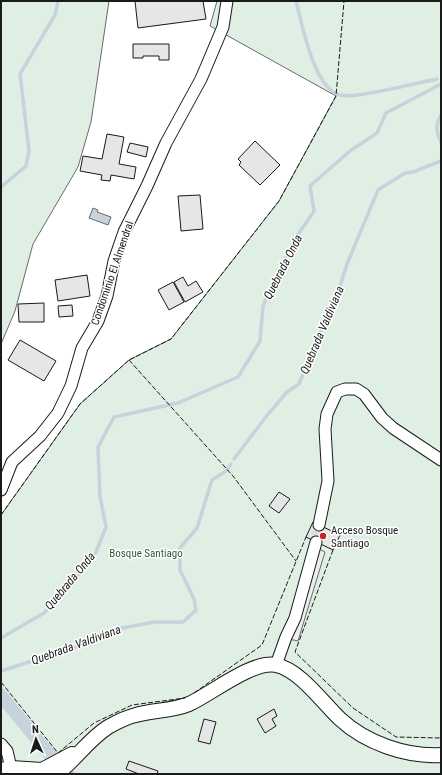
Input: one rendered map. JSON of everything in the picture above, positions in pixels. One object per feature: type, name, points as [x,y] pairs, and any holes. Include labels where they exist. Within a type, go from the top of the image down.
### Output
[{"type":"street","name":"Condominio El Almendral","points":[[1,490],[12,462],[40,436],[58,413],[71,386],[82,348],[98,322],[107,296],[114,261],[124,232],[166,143],[201,79],[223,27],[227,1]]},
{"type":"street","points":[[320,525],[328,481],[325,429],[327,414],[337,392],[345,389],[356,389],[364,394],[382,418],[393,428],[441,460]]},
{"type":"street","points":[[276,665],[286,637],[296,618],[316,542]]},
{"type":"street","points":[[57,774],[68,760],[92,739],[121,721],[136,715],[179,707],[190,703],[218,688],[241,673],[253,668],[276,665],[295,675],[341,720],[363,735],[404,751],[420,754],[441,755]]},
{"type":"street","points":[[1,744],[7,751],[6,769],[42,770],[68,760]]},
{"type":"green space","points":[[1,1],[109,1],[91,122],[78,167],[33,244],[15,311],[1,344]]},
{"type":"green space","name":"Bosque Santiago","points":[[217,1],[441,1],[441,774],[9,774],[1,763],[1,515],[80,404],[129,360],[171,339],[279,201],[336,96],[210,26]]},
{"type":"shaded area","points":[[93,208],[98,210],[97,212],[111,217],[108,225],[89,218]]},
{"type":"shaded area","points":[[317,548],[325,552],[298,641],[289,639]]},
{"type":"building","points":[[135,1],[203,1],[206,19],[138,28]]},
{"type":"building","points":[[133,44],[169,44],[169,60],[159,60],[159,56],[143,56],[143,58],[133,58]]},
{"type":"building","points":[[107,134],[124,137],[119,164],[136,167],[134,179],[111,175],[110,181],[101,180],[102,175],[80,171],[83,156],[102,159]]},
{"type":"building","points":[[255,141],[280,165],[260,185],[239,165],[241,162],[238,159]]},
{"type":"building","points":[[130,143],[148,147],[146,157],[127,152]]},
{"type":"building","points":[[200,195],[203,229],[181,231],[178,196]]},
{"type":"building","points":[[87,275],[90,296],[58,301],[55,280]]},
{"type":"building","points":[[183,277],[188,286],[196,281],[203,292],[185,302],[174,282]]},
{"type":"building","points":[[173,282],[184,302],[169,310],[158,290]]},
{"type":"building","points":[[44,303],[44,322],[19,322],[18,304]]},
{"type":"building","points":[[72,305],[73,316],[59,317],[58,306]]},
{"type":"building","points":[[20,340],[56,361],[44,381],[8,360]]},
{"type":"building","points":[[279,492],[290,499],[279,513],[269,506]]},
{"type":"building","name":"Acceso Bosque Santiago","points":[[313,522],[340,535],[333,550],[306,537]]},
{"type":"building","points":[[274,709],[277,716],[272,719],[276,726],[265,733],[257,719]]},
{"type":"building","points":[[204,719],[216,722],[210,744],[198,741]]},
{"type":"building","points":[[129,761],[158,771],[157,774],[139,774],[126,769]]},
{"type":"waterway","points":[[1,187],[26,166],[29,151],[20,74],[55,15],[58,1]]},
{"type":"waterway","points":[[296,1],[310,54],[316,69],[323,81],[331,90],[340,95],[352,96],[383,91],[437,79]]},
{"type":"waterway","name":"Quebrada Onda","points":[[1,638],[44,613],[80,573],[96,552],[106,527],[100,496],[98,447],[114,417],[178,403],[238,377],[260,341],[263,306],[274,281],[299,233],[314,211],[310,186],[350,151],[377,133],[386,113],[441,84]]},
{"type":"waterway","points":[[441,115],[437,128],[441,142]]},
{"type":"waterway","name":"Quebrada Valdiviana","points":[[234,459],[287,392],[299,384],[317,339],[336,299],[347,264],[378,190],[405,173],[413,172],[441,161]]},
{"type":"waterway","name":"Quebrada Valdiviana","points":[[1,671],[76,647],[117,629],[154,622],[183,622],[196,610],[194,599],[180,570],[180,548],[197,528],[212,480],[226,471],[231,464]]},
{"type":"waterway","points":[[1,695],[38,741],[68,774]]},
{"type":"tunnel","points":[[316,542],[319,525]]},
{"type":"fence","points":[[1,515],[80,404],[129,360],[171,339],[279,201],[336,96],[344,1]]},
{"type":"fence","points":[[129,360],[233,476],[296,561]]},
{"type":"fence","points":[[194,693],[262,645],[306,537]]},
{"type":"fence","points":[[333,550],[295,652],[353,708],[396,737],[441,738]]},
{"type":"fence","points":[[1,682],[58,753],[94,723],[132,705],[185,698]]},
{"type":"place","name":"Acceso Bosque Santiago","points":[[323,536]]}]
